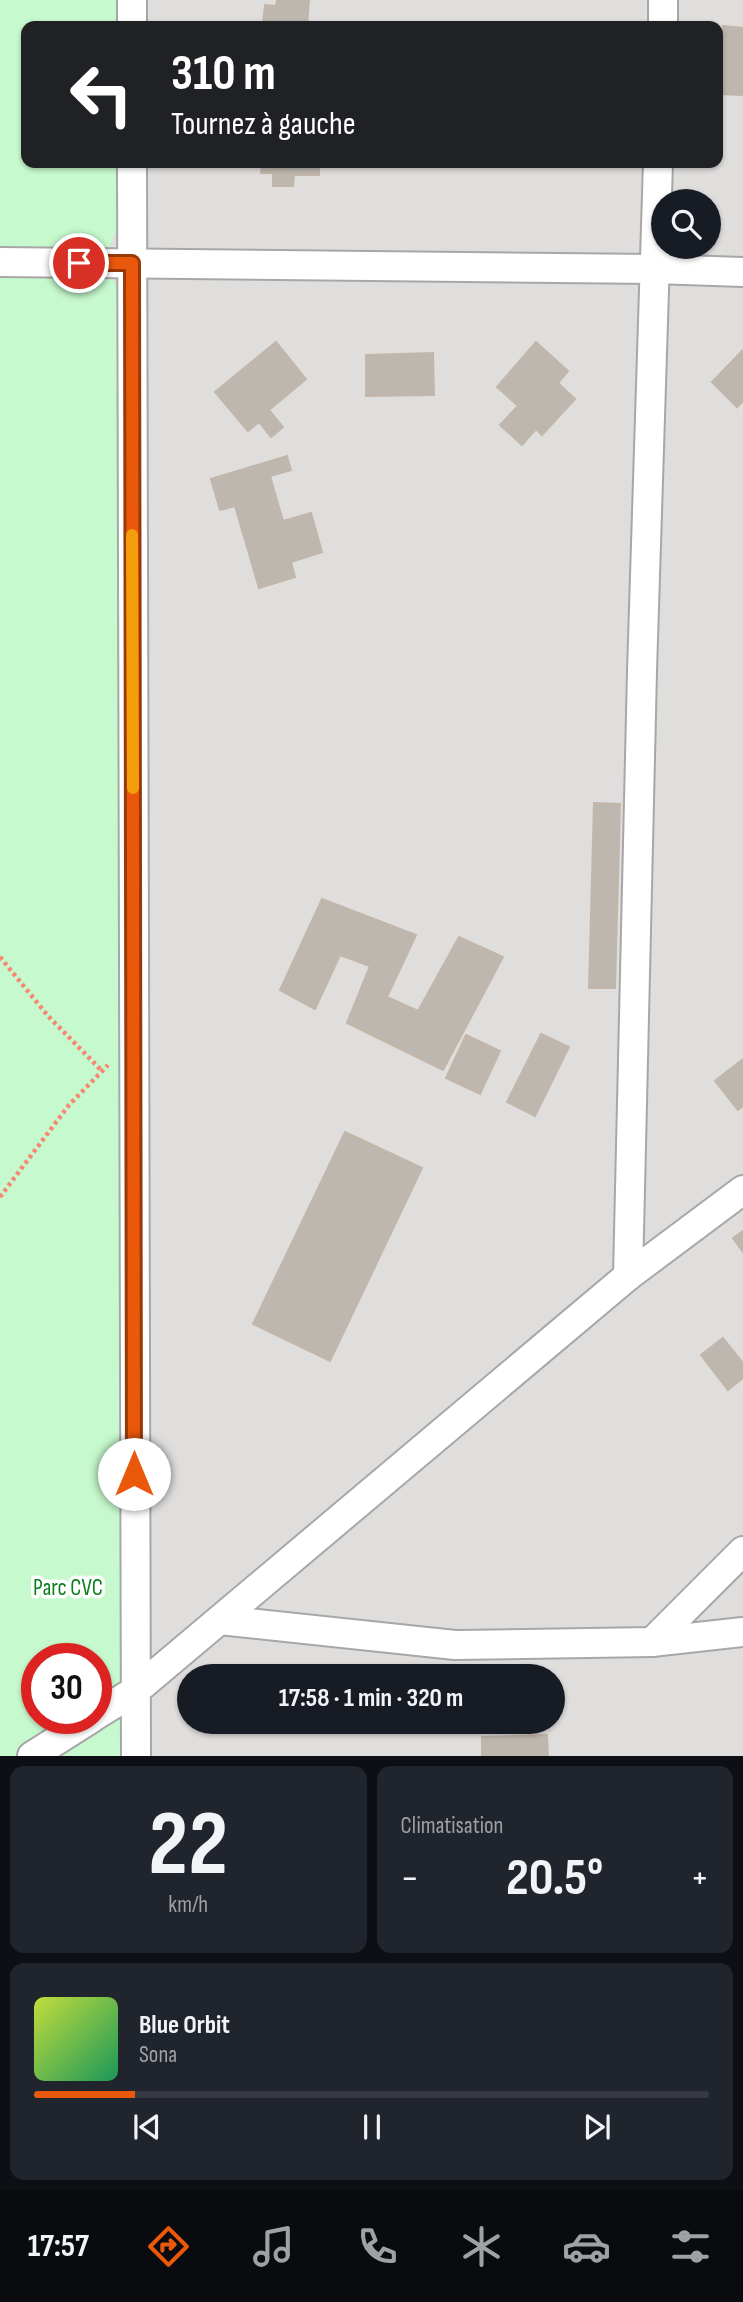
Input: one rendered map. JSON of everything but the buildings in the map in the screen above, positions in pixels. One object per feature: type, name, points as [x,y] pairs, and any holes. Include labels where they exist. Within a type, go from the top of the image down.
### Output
[{"type":"street","points":[[132,0],[132,21]]},
{"type":"street","points":[[663,0],[663,21]]},
{"type":"street","points":[[132,168],[136,1756]]},
{"type":"street","points":[[628,1276],[642,657],[658,168]]},
{"type":"street","points":[[0,262],[654,268],[743,272]]},
{"type":"street","points":[[112,1706],[135,1691],[628,1276],[743,1190]]},
{"type":"street","points":[[652,1642],[743,1551]]},
{"type":"street","points":[[220,1620],[455,1645],[652,1642],[743,1632]]},
{"type":"street","points":[[33,1756],[67,1734]]},
{"type":"path","points":[[0,957],[48,1016],[102,1070]]},
{"type":"path","points":[[0,1197],[69,1105],[134,1039]]},
{"type":"shaded area","points":[[0,0],[743,0],[743,1756],[0,1756]]},
{"type":"green space","name":"Parc CVC","points":[[0,0],[141,0],[141,21],[21,21],[21,168],[142,168],[103,263],[132,312],[135,1691],[120,1756],[0,1756]]},
{"type":"slow traffic","points":[[132,535],[133,788]]},
{"type":"route","points":[[79,263],[132,263],[134,1474]]}]
